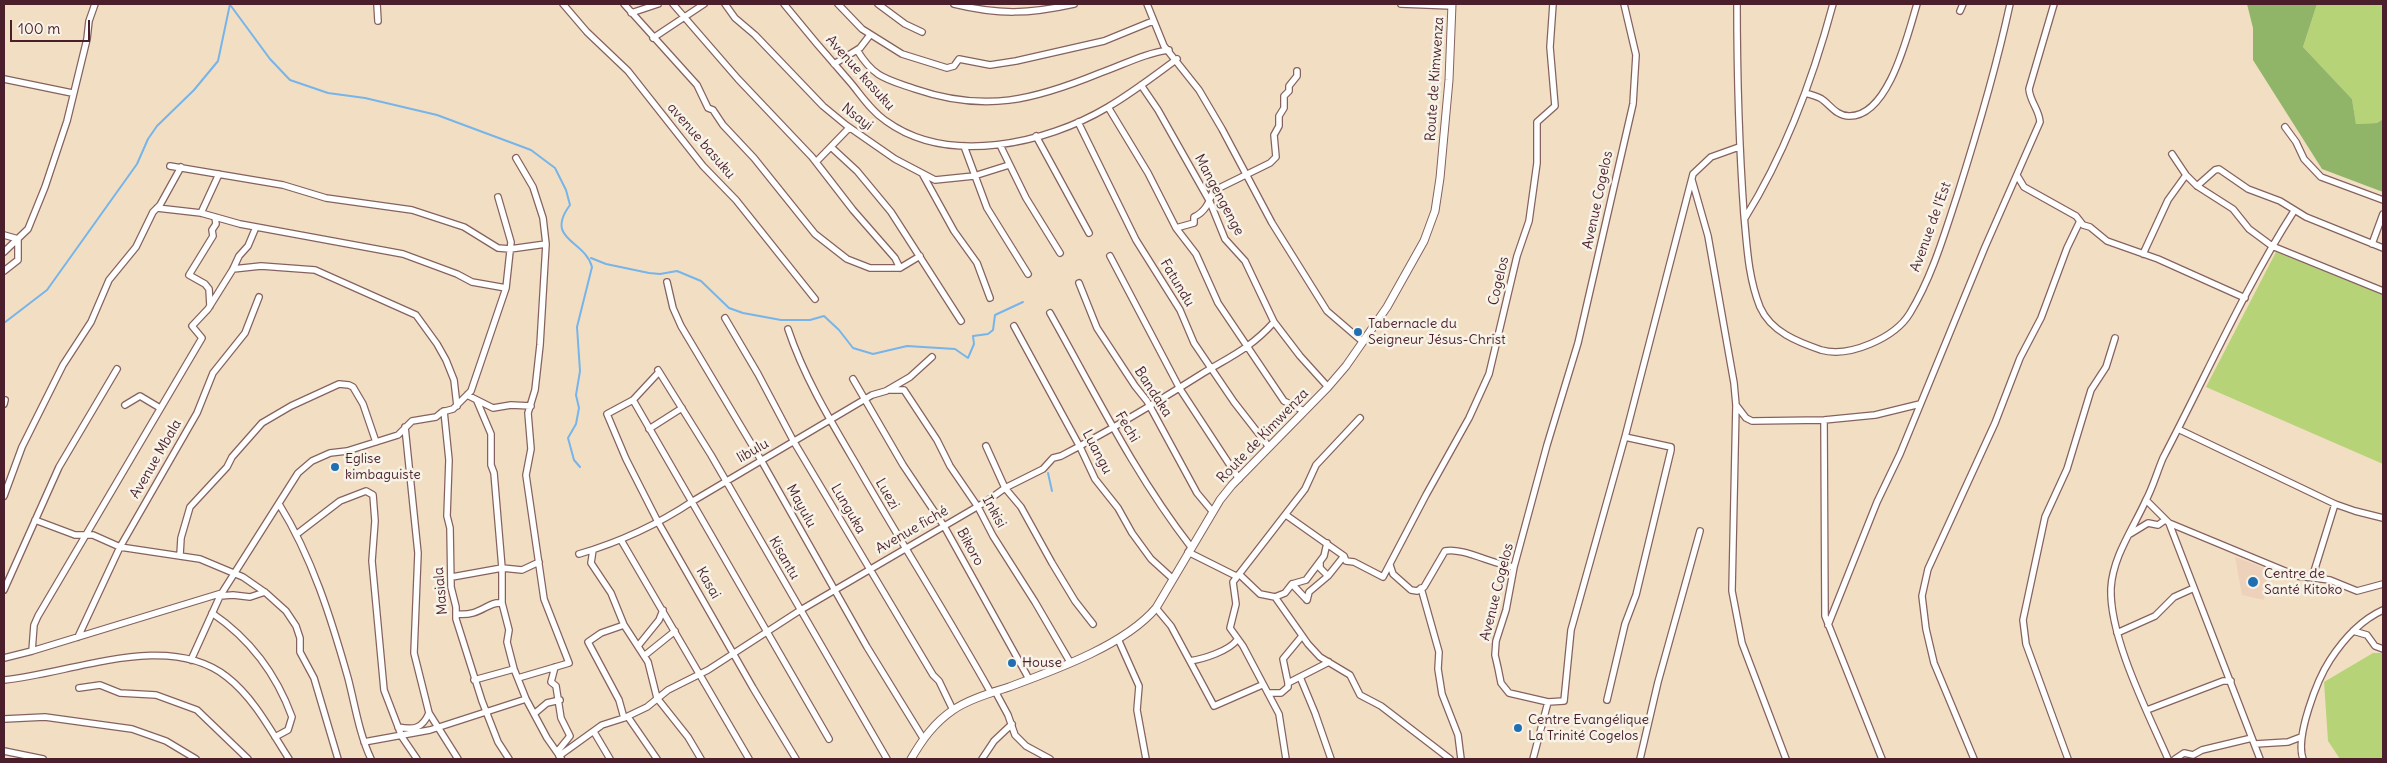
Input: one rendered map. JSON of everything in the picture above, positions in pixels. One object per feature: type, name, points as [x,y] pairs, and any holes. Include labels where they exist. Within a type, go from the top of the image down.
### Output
[{"type":"street","points":[[4,252],[28,229],[45,187],[61,141],[87,39],[89,20],[95,4]]},
{"type":"street","points":[[377,4],[378,21]]},
{"type":"street","name":"avenue basuku","points":[[563,4],[587,32],[628,71],[702,166],[736,200],[815,299]]},
{"type":"street","points":[[624,4],[697,85],[708,108],[713,110],[722,125],[754,158],[815,234],[856,264],[876,269],[900,268],[920,256]]},
{"type":"street","points":[[630,12],[658,4]]},
{"type":"street","points":[[672,4],[733,74],[816,162],[852,210],[895,258],[900,268]]},
{"type":"street","points":[[653,38],[704,4]]},
{"type":"street","name":"Nsayi","points":[[725,4],[735,18],[755,34],[823,106],[850,128],[895,158],[935,180],[974,176],[1009,165]]},
{"type":"street","name":"Avenue kasuku","points":[[784,4],[874,110],[898,129],[923,141],[964,146],[1000,145],[1036,136],[1078,122],[1108,108],[1177,60]]},
{"type":"street","points":[[838,4],[870,35],[902,54],[951,68],[959,59],[990,66],[1062,51],[1104,41],[1153,21]]},
{"type":"street","points":[[878,4],[905,24],[922,32]]},
{"type":"street","points":[[954,4],[1014,13],[1036,12],[1074,4]]},
{"type":"street","points":[[1147,4],[1164,46],[1200,90],[1272,223],[1327,310],[1363,342]]},
{"type":"street","points":[[1401,4],[1452,5]]},
{"type":"street","name":"Cogelos","points":[[1344,556],[1346,561],[1354,562],[1383,577],[1469,418],[1489,374],[1517,256],[1529,221],[1537,163],[1537,122],[1545,117],[1555,106],[1550,47],[1553,4]]},
{"type":"street","name":"Avenue Cogelos","points":[[1548,702],[1509,693],[1501,683],[1495,655],[1496,641],[1506,610],[1514,567],[1578,342],[1633,104],[1636,55],[1624,4]]},
{"type":"street","name":"Avenue de l'Est","points":[[1737,4],[1738,148],[1747,254],[1760,306],[1780,332],[1805,344],[1830,352],[1841,353],[1876,342],[1910,315],[1939,251],[1972,148],[2010,4]]},
{"type":"street","points":[[1745,218],[1774,169],[1820,53],[1833,4]]},
{"type":"street","points":[[1805,93],[1822,99],[1834,110],[1848,116],[1855,115],[1872,105],[1887,89],[1916,4]]},
{"type":"street","points":[[1960,10],[1963,4]]},
{"type":"street","points":[[1828,626],[1877,502],[1900,454],[1985,247],[2018,177],[2040,122],[2035,104],[2030,98],[2029,89],[2054,4]]},
{"type":"street","name":"Route de Kimwenza","points":[[911,759],[923,738],[953,710],[1070,662],[1118,639],[1149,616],[1156,608],[1212,511],[1232,485],[1240,479],[1328,387],[1363,342],[1387,307],[1416,255],[1435,212],[1449,80],[1452,5]]},
{"type":"street","points":[[834,64],[857,50],[870,35]]},
{"type":"street","points":[[857,50],[874,73],[889,81],[948,100],[982,103],[1014,100],[1069,86],[1128,62],[1169,50]]},
{"type":"street","points":[[1176,228],[1194,223],[1194,217],[1201,214],[1210,202],[1213,191],[1244,174],[1270,163],[1276,157],[1274,135],[1279,126],[1278,116],[1284,108],[1284,96],[1297,76],[1297,71]]},
{"type":"street","points":[[4,79],[72,93]]},
{"type":"street","name":"Mangengenge","points":[[1141,85],[1158,110],[1210,202],[1225,239],[1245,261],[1274,322],[1300,356],[1328,387]]},
{"type":"street","points":[[1108,108],[1148,173],[1176,228],[1196,254],[1218,304],[1284,401],[1304,411]]},
{"type":"street","name":"Fatundu","points":[[1078,122],[1136,240],[1180,310],[1194,343],[1234,402],[1269,447]]},
{"type":"street","points":[[2285,127],[2296,142],[2304,159],[2321,176],[2383,200]]},
{"type":"street","points":[[816,162],[850,128]]},
{"type":"street","points":[[1036,136],[1089,233]]},
{"type":"street","points":[[1000,145],[1030,206],[1044,224],[1046,233],[1060,253]]},
{"type":"street","points":[[964,146],[987,208],[1028,274]]},
{"type":"street","points":[[831,147],[857,171],[879,197],[962,321]]},
{"type":"street","points":[[1533,759],[1548,702],[1560,703],[1566,697],[1571,630],[1625,437],[1692,180],[1698,168],[1711,156],[1738,148]]},
{"type":"street","points":[[2172,154],[2186,175],[2197,186],[2233,209],[2249,229],[2272,246],[2383,292]]},
{"type":"street","points":[[516,158],[532,187],[543,218],[546,244],[540,345],[535,390],[528,413],[531,450],[526,475],[546,604],[569,663],[518,678]]},
{"type":"street","points":[[170,166],[283,184],[326,198],[412,210],[464,227],[483,237],[493,246],[510,250],[546,244]]},
{"type":"street","points":[[4,496],[22,447],[64,365],[91,322],[109,280],[136,247],[180,167]]},
{"type":"street","points":[[2197,186],[2215,170],[2219,169],[2248,189],[2280,201],[2294,211],[2383,248]]},
{"type":"street","points":[[922,173],[954,231],[977,263],[990,298]]},
{"type":"street","points":[[201,213],[219,174]]},
{"type":"street","points":[[2143,254],[2168,200],[2186,175]]},
{"type":"street","points":[[2018,177],[2024,187],[2076,216],[2080,221],[2107,240],[2246,298]]},
{"type":"street","points":[[1692,180],[1710,245],[1725,326],[1736,405],[1732,591],[1742,643],[1786,759]]},
{"type":"street","points":[[191,660],[221,595],[279,504],[291,481],[312,461],[332,452],[347,451],[398,435],[412,421],[436,417],[456,406],[471,391],[506,288],[510,235],[498,197]]},
{"type":"street","points":[[157,208],[201,213],[256,227],[403,254],[457,274],[472,282],[506,288]]},
{"type":"street","points":[[2168,759],[2117,633],[2111,587],[2118,556],[2146,500],[2163,460],[2180,430],[2272,246],[2294,211]]},
{"type":"street","points":[[2372,244],[2383,214]]},
{"type":"street","points":[[210,306],[209,289],[205,284],[189,275],[213,236],[212,230],[216,224],[214,217]]},
{"type":"street","points":[[1974,759],[1934,663],[1923,612],[1922,596],[1928,569],[1994,424],[2020,358],[2041,318],[2066,248],[2080,221]]},
{"type":"street","points":[[32,651],[34,626],[38,616],[202,338],[192,326],[210,306],[239,256],[248,246],[256,227]]},
{"type":"street","points":[[4,235],[18,239]]},
{"type":"street","points":[[4,271],[18,260],[18,239]]},
{"type":"street","points":[[1110,256],[1180,389],[1240,479]]},
{"type":"street","points":[[233,269],[260,266],[315,270],[416,315],[446,360],[454,380],[456,406]]},
{"type":"street","name":"Mayulu","points":[[667,282],[669,295],[681,326],[761,460],[834,591],[923,738]]},
{"type":"street","name":"Bandaka","points":[[1079,283],[1097,328],[1150,408],[1198,492],[1212,511]]},
{"type":"street","name":"Avenue Mbala","points":[[78,636],[120,547],[197,413],[214,373],[245,333],[258,297]]},
{"type":"street","name":"Fechi","points":[[1050,313],[1112,429],[1159,506],[1176,524],[1190,549]]},
{"type":"street","name":"Lunguka","points":[[725,318],[794,442],[869,569],[933,675],[940,681],[953,710]]},
{"type":"street","name":"Avenue fiché","points":[[560,756],[602,725],[626,717],[652,704],[657,698],[701,674],[799,611],[978,507],[1005,488],[1043,469],[1053,458],[1080,446],[1150,408],[1249,347],[1274,322]]},
{"type":"street","name":"Luangu","points":[[1014,326],[1080,446],[1095,479],[1118,508],[1132,533],[1151,559],[1173,578]]},
{"type":"street","name":"Luezi","points":[[788,329],[796,354],[813,390],[904,549],[1012,724],[1015,735],[1026,746],[1050,759]]},
{"type":"street","points":[[2068,759],[2026,644],[2023,620],[2045,517],[2067,469],[2091,390],[2106,367],[2115,338]]},
{"type":"street","name":"libulu","points":[[578,554],[621,540],[668,518],[693,501],[866,398],[878,392],[886,391],[910,377],[932,357]]},
{"type":"street","points":[[4,590],[60,467],[117,370]]},
{"type":"street","name":"Kisantu","points":[[634,400],[659,371],[726,482],[799,611],[887,759]]},
{"type":"street","name":"Bikoro","points":[[853,379],[866,398],[903,465],[944,526],[1029,679]]},
{"type":"street","points":[[180,555],[181,538],[187,513],[194,502],[227,467],[232,457],[262,423],[291,406],[338,384],[349,385],[353,387],[363,404],[376,442]]},
{"type":"street","name":"Inkisi","points":[[886,391],[904,390],[937,440],[950,466],[978,507],[992,536],[1035,602],[1070,662]]},
{"type":"street","points":[[467,395],[493,408],[511,405],[531,406]]},
{"type":"street","points":[[125,406],[140,396],[160,408]]},
{"type":"street","points":[[477,400],[491,434],[491,465],[494,473],[502,568],[502,603],[509,630],[507,642],[514,669],[526,699],[560,756]]},
{"type":"street","points":[[634,400],[828,739]]},
{"type":"street","name":"Kasai","points":[[634,400],[607,414],[626,459],[658,522],[734,652],[752,688],[796,759]]},
{"type":"street","points":[[1736,405],[1746,418],[1752,420],[1824,420],[1875,415],[1920,404]]},
{"type":"street","points":[[649,429],[682,408]]},
{"type":"street","name":"Masiala","points":[[444,411],[446,451],[449,460],[447,516],[450,528],[451,587],[458,628],[474,680],[498,742],[509,759]]},
{"type":"street","points":[[1286,759],[1280,718],[1243,646],[1236,640],[1230,626],[1236,604],[1232,586],[1238,575],[1305,490],[1316,466],[1360,418]]},
{"type":"street","points":[[1824,420],[1825,616],[1882,759]]},
{"type":"street","points":[[405,427],[418,553],[414,653],[429,713],[458,759]]},
{"type":"street","points":[[2180,430],[2335,504],[2383,518]]},
{"type":"street","points":[[1607,700],[1625,624],[1636,596],[1671,450],[1671,447],[1625,437]]},
{"type":"street","points":[[986,446],[1005,488],[1021,507],[1075,601],[1093,624]]},
{"type":"street","points":[[297,534],[345,498],[366,492],[372,493],[375,504],[372,561],[384,690],[402,737],[417,759]]},
{"type":"street","points":[[2146,500],[2167,521],[2296,576],[2330,580],[2357,591],[2383,584]]},
{"type":"street","points":[[279,504],[297,534],[331,619],[364,742],[371,759]]},
{"type":"street","points":[[2312,578],[2335,504]]},
{"type":"street","points":[[1286,514],[1344,556],[1328,576],[1309,592],[1307,600],[1292,584]]},
{"type":"street","points":[[35,520],[75,535],[93,534],[120,547],[200,559],[243,577],[265,592],[286,611],[296,626],[300,638],[300,652],[314,678],[338,759]]},
{"type":"street","points":[[2128,535],[2148,523],[2158,525],[2167,521]]},
{"type":"street","points":[[2167,521],[2260,759]]},
{"type":"street","points":[[1640,759],[1658,682],[1700,531]]},
{"type":"street","points":[[621,540],[749,759]]},
{"type":"street","points":[[1190,549],[1238,575],[1260,594],[1275,597],[1285,593],[1292,584],[1306,580],[1320,562],[1327,544]]},
{"type":"street","points":[[593,550],[591,563],[611,593],[624,625],[648,662],[657,698],[688,737],[701,759]]},
{"type":"street","points":[[1390,565],[1393,574],[1411,590],[1417,591],[1425,585],[1445,551],[1458,550],[1467,555],[1514,567]]},
{"type":"street","points":[[452,577],[502,568],[522,570],[539,562]]},
{"type":"street","points":[[1320,562],[1320,568],[1328,576]]},
{"type":"street","points":[[1421,588],[1439,652],[1438,669],[1442,694],[1458,735],[1461,759]]},
{"type":"street","points":[[2117,633],[2155,616],[2174,597],[2194,588]]},
{"type":"street","points":[[4,658],[221,595],[250,598],[265,592]]},
{"type":"street","points":[[1275,597],[1302,636],[1320,657],[1350,676],[1360,695],[1381,706],[1450,759]]},
{"type":"street","points":[[456,614],[471,615],[495,603],[502,603]]},
{"type":"street","points":[[1156,608],[1171,626],[1214,706],[1262,685]]},
{"type":"street","points":[[638,646],[660,620],[663,610]]},
{"type":"street","points":[[2303,759],[2300,749],[2301,737],[2309,707],[2329,661],[2353,631],[2374,614],[2383,610]]},
{"type":"street","points":[[212,613],[240,634],[275,679],[292,717],[288,730],[275,738]]},
{"type":"street","points":[[624,625],[601,633],[588,642],[626,717],[657,759]]},
{"type":"street","points":[[644,656],[675,631]]},
{"type":"street","points":[[2353,631],[2367,635],[2375,646],[2383,649]]},
{"type":"street","points":[[1288,684],[1283,660],[1302,636]]},
{"type":"street","points":[[1118,639],[1139,686],[1137,710],[1146,759]]},
{"type":"street","points":[[1190,661],[1233,645],[1236,640]]},
{"type":"street","points":[[4,680],[120,659],[155,657],[191,660],[212,667],[227,677],[252,703],[289,759]]},
{"type":"street","points":[[1268,693],[1281,693],[1288,687],[1288,684],[1329,662]]},
{"type":"street","points":[[555,667],[551,682],[556,686],[562,718],[570,736],[560,756]]},
{"type":"street","points":[[474,680],[514,669]]},
{"type":"street","points":[[1300,677],[1331,759]]},
{"type":"street","points":[[2147,710],[2223,681],[2231,681]]},
{"type":"street","points":[[79,688],[100,685],[120,693],[156,695],[197,710],[248,759]]},
{"type":"street","points":[[364,742],[402,737],[439,728],[487,710],[526,699]]},
{"type":"street","points":[[534,714],[547,703],[560,700]]},
{"type":"street","points":[[398,727],[417,728],[424,723],[429,713]]},
{"type":"street","points":[[4,719],[45,718],[132,729],[166,741],[196,759]]},
{"type":"street","points":[[982,759],[994,741],[1012,724]]},
{"type":"street","points":[[594,732],[610,759]]},
{"type":"street","points":[[2176,759],[2184,753],[2193,755],[2202,750],[2254,741],[2288,742],[2301,737]]},
{"type":"street","points":[[4,751],[43,759]]},
{"type":"shaded area","name":"Centre de Santé Kitoko","points":[[2235,557],[2268,569],[2264,600],[2242,595]]},
{"type":"green space","points":[[2247,4],[2317,4],[2303,47],[2352,99],[2356,124],[2377,123],[2383,119],[2383,192],[2322,169],[2253,60],[2253,28]]},
{"type":"green space","points":[[2317,4],[2383,4],[2383,119],[2377,123],[2356,124],[2352,99],[2303,47]]},
{"type":"green space","points":[[2276,252],[2383,295],[2383,464],[2206,387]]},
{"type":"green space","points":[[2373,653],[2383,653],[2383,759],[2340,759],[2328,741],[2324,682]]},
{"type":"waterway","points":[[4,323],[47,290],[137,164],[148,139],[157,126],[194,90],[218,61],[230,4]]},
{"type":"waterway","points":[[231,6],[270,59],[290,80],[328,93],[365,98],[437,115],[531,150],[555,168],[566,190],[570,205],[563,217],[561,226],[569,239],[588,258],[592,267],[577,327],[580,371],[576,395],[579,408],[576,424],[568,438],[574,460],[580,467]]},
{"type":"waterway","points":[[591,258],[606,264],[649,273],[660,274],[677,271],[701,281],[729,308],[743,313],[781,320],[810,320],[824,316],[839,330],[853,348],[873,354],[907,346],[955,349],[968,358],[974,344],[973,336],[988,334],[993,330],[995,315],[1023,302]]},
{"type":"waterway","points":[[1048,473],[1052,491]]},
{"type":"place","name":"Tabernacle du Seigneur Jésus-Christ","points":[[1358,332]]},
{"type":"place","name":"Eglise kimbaguiste","points":[[335,467]]},
{"type":"place","name":"Centre de Santé Kitoko","points":[[2253,582]]},
{"type":"place","name":"House","points":[[1012,663]]},
{"type":"place","name":"Centre Evangélique La Trinité Cogelos","points":[[1518,728]]}]
